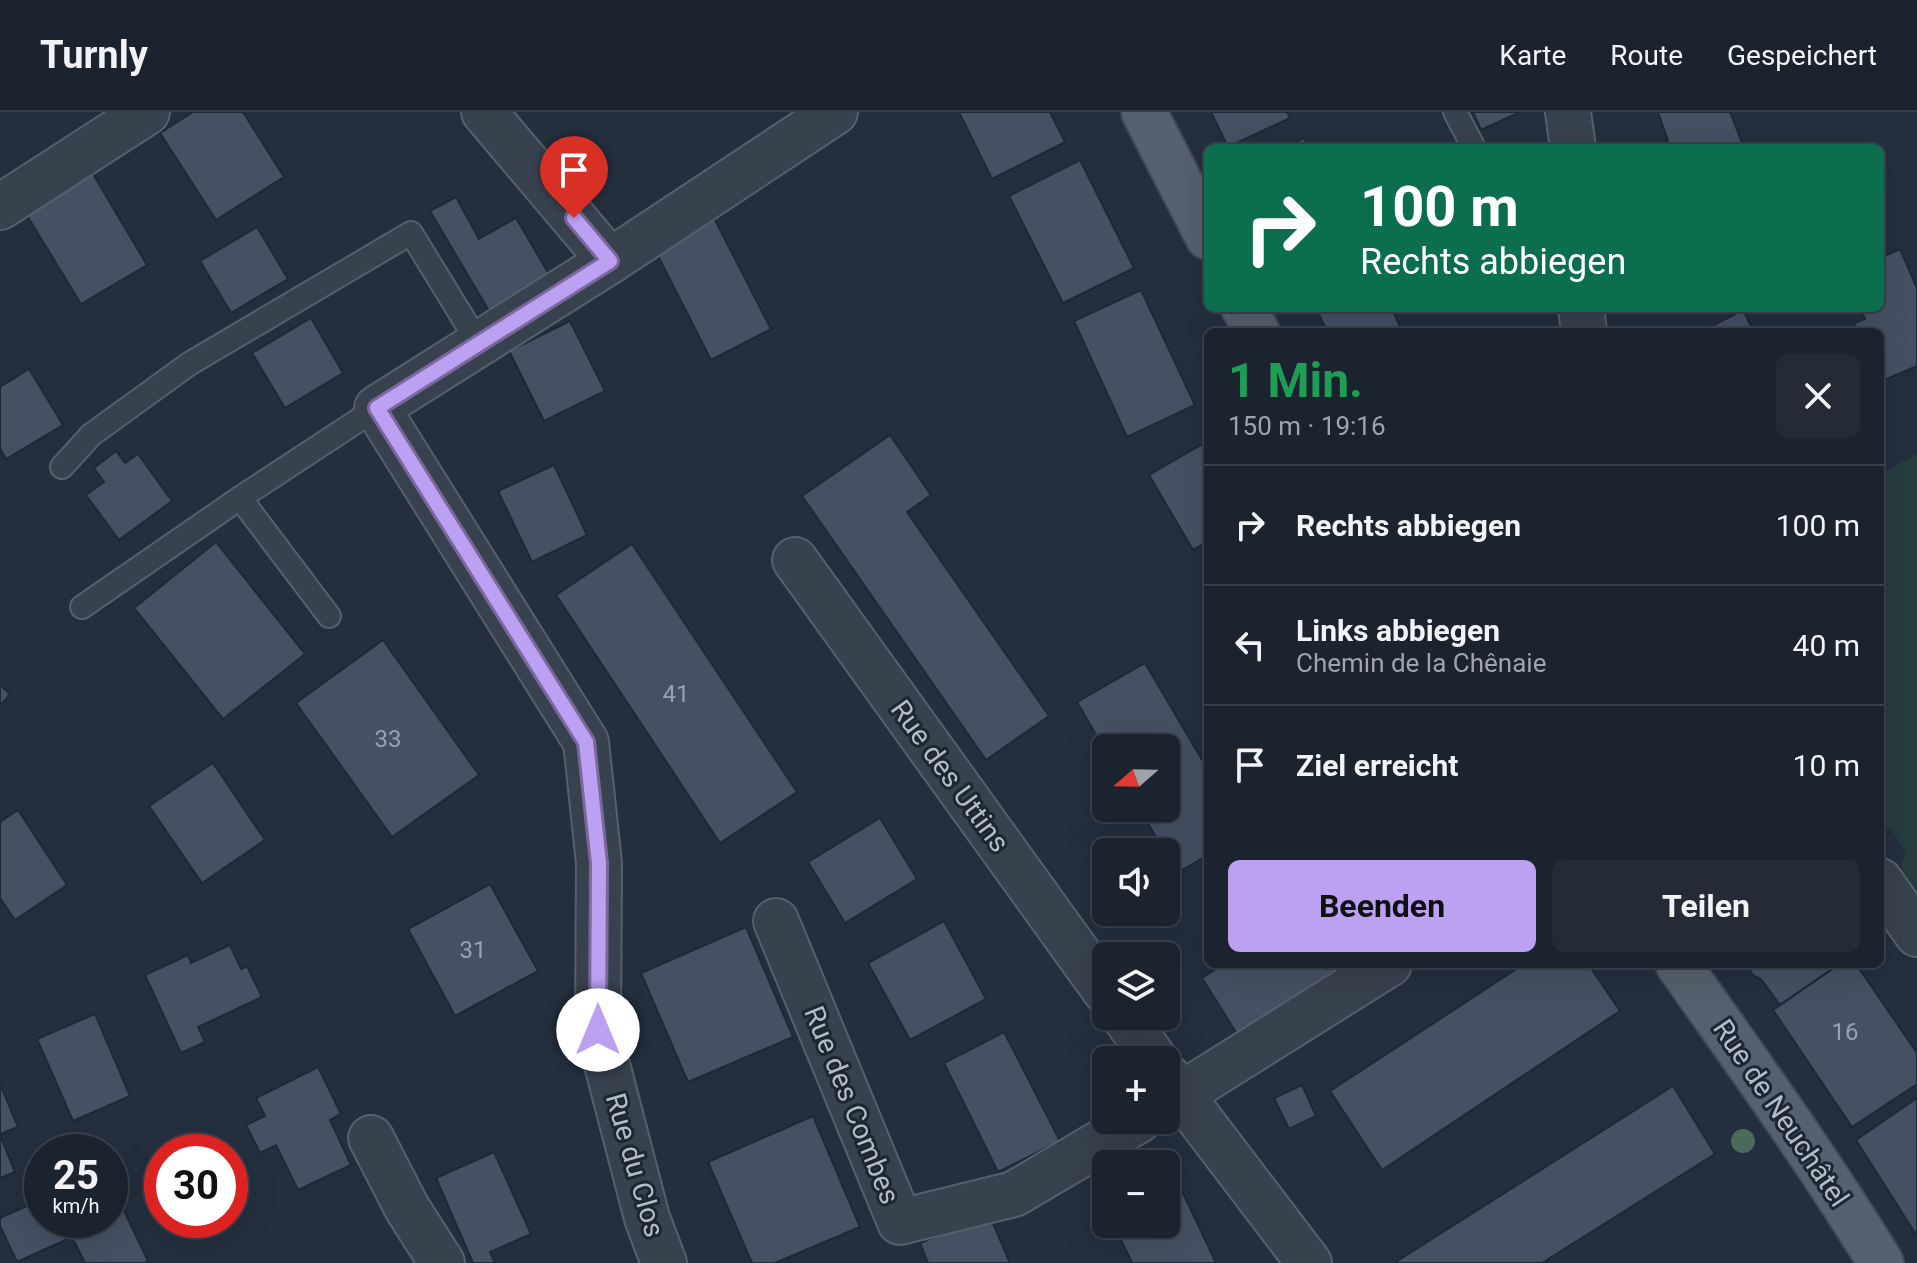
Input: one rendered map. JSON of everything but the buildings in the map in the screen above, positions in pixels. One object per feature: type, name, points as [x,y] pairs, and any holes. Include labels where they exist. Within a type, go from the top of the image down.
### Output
[{"type":"main road","points":[[1144,112],[1204,229]]},
{"type":"main road","name":"Rue de Neuchâtel","points":[[1681,968],[1800,1136],[1881,1263]]},
{"type":"street","points":[[0,207],[147,112]]},
{"type":"street","points":[[484,112],[610,261]]},
{"type":"street","points":[[377,408],[610,261],[835,112]]},
{"type":"street","points":[[1568,112],[1572,144]]},
{"type":"street","name":"Rue du Clos","points":[[377,408],[586,742],[599,863],[598,1030],[647,1218],[664,1263]]},
{"type":"street","name":"Rue des Uttins","points":[[795,560],[1092,973]]},
{"type":"street","points":[[1884,887],[1917,934]]},
{"type":"street","name":"Rue des Combes","points":[[776,921],[900,1222],[1014,1194],[1115,1134]]},
{"type":"street","points":[[1180,1086],[1382,968]]},
{"type":"street","points":[[1180,1102],[1309,1263]]},
{"type":"street","points":[[371,1138],[407,1208],[442,1263]]},
{"type":"lane","points":[[1455,112],[1472,144]]},
{"type":"lane","points":[[62,467],[91,435],[189,364],[411,233],[479,344]]},
{"type":"lane","points":[[82,607],[377,408]]},
{"type":"lane","points":[[240,498],[329,616]]},
{"type":"green space","points":[[1917,454],[1917,893],[1902,869],[1906,853],[1891,828],[1884,828],[1884,472]]},
{"type":"route","points":[[574,218],[610,261],[377,408],[586,742],[599,863],[598,1030]]}]
